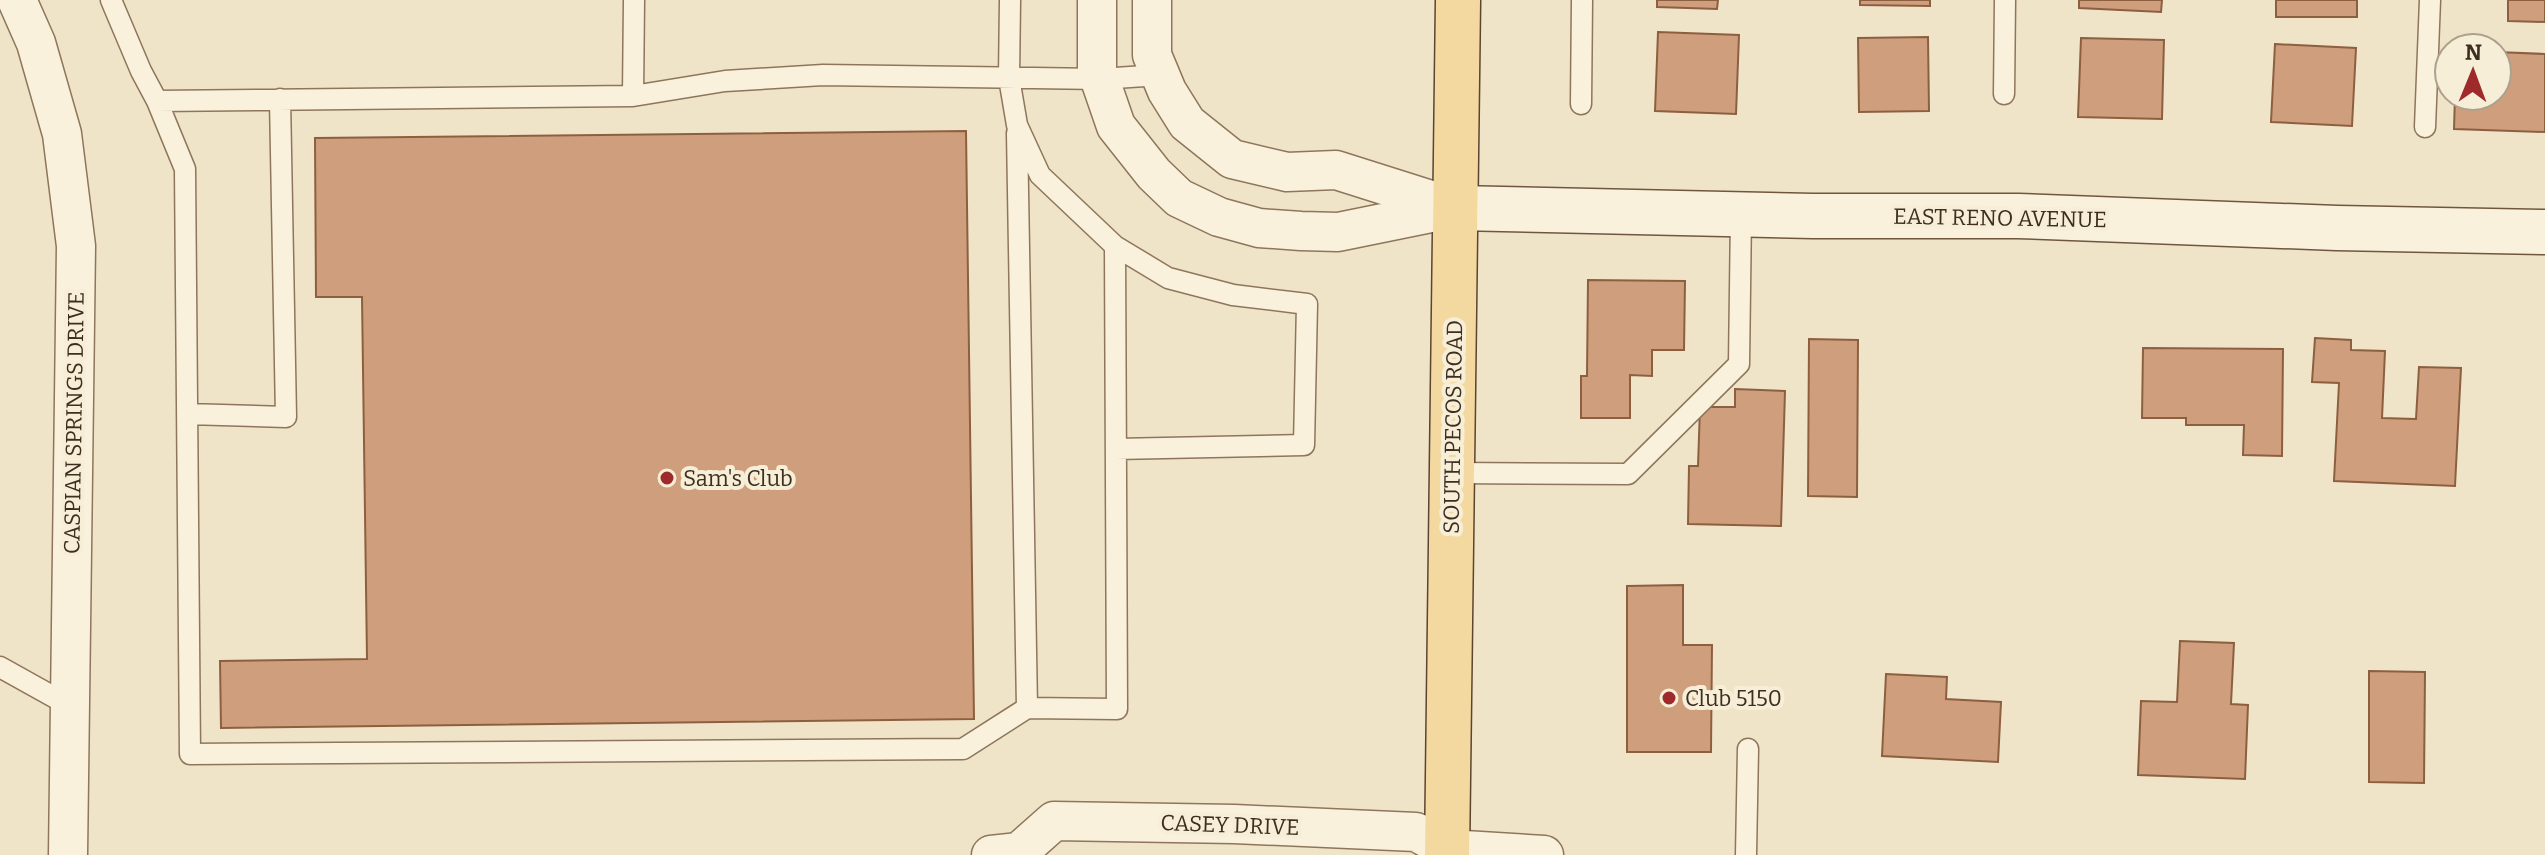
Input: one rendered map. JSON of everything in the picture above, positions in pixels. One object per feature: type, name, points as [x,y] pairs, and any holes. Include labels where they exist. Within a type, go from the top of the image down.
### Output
[{"type":"main road","name":"SOUTH PECOS ROAD","points":[[1445,853],[1458,0]]},
{"type":"street","name":"CASPIAN SPRINGS DRIVE","points":[[17,0],[36,43],[62,134],[76,246],[68,855]]},
{"type":"street","points":[[1097,0],[1097,71],[1116,126],[1154,174],[1179,198],[1219,217],[1259,228],[1338,232],[1456,208]]},
{"type":"street","points":[[1152,0],[1152,55],[1160,75],[1187,123],[1232,159],[1287,172],[1336,170],[1456,208]]},
{"type":"street","name":"EAST RENO AVENUE","points":[[1456,208],[2018,216],[2545,232]]},
{"type":"street","name":"CASEY DRIVE","points":[[1011,854],[1054,821],[1234,824],[1416,832],[1445,853],[1544,855]]},
{"type":"lane","points":[[111,0],[185,169],[190,754],[963,749],[1027,708],[1117,709],[1115,246]]},
{"type":"lane","points":[[633,96],[634,0]]},
{"type":"lane","points":[[1010,0],[1009,78],[1017,125],[1027,708]]},
{"type":"lane","points":[[1581,104],[1582,0]]},
{"type":"lane","points":[[2004,94],[2005,0]]},
{"type":"lane","points":[[2425,127],[2430,0]]},
{"type":"lane","points":[[157,101],[633,96],[725,81],[823,75],[1100,79],[1160,75]]},
{"type":"lane","points":[[187,414],[286,417],[280,99]]},
{"type":"lane","points":[[1017,125],[1040,175],[1115,246],[1168,278],[1233,295],[1307,304],[1304,445],[1116,449]]},
{"type":"lane","points":[[1452,473],[1628,474],[1739,364],[1741,214]]},
{"type":"lane","points":[[0,667],[70,706]]},
{"type":"lane","points":[[1746,855],[1748,749]]},
{"type":"building","points":[[1657,0],[1718,0],[1717,9],[1657,7]]},
{"type":"building","points":[[1860,0],[1930,0],[1930,6],[1860,5]]},
{"type":"building","points":[[2079,0],[2162,0],[2161,12],[2079,8]]},
{"type":"building","points":[[2276,0],[2357,0],[2357,17],[2276,17]]},
{"type":"building","points":[[2508,0],[2545,0],[2545,22],[2508,21]]},
{"type":"building","points":[[1658,32],[1739,35],[1736,114],[1655,111]]},
{"type":"building","points":[[1928,37],[1929,111],[1859,112],[1858,38]]},
{"type":"building","points":[[2081,38],[2164,40],[2162,119],[2078,117]]},
{"type":"building","points":[[2275,44],[2356,48],[2352,126],[2271,122]]},
{"type":"building","points":[[2513,53],[2545,54],[2545,132],[2454,129],[2455,112],[2513,112]]},
{"type":"building","name":"Sam's Club","points":[[966,131],[974,719],[221,728],[220,661],[367,659],[362,297],[316,297],[315,138]]},
{"type":"building","points":[[1588,280],[1685,281],[1684,350],[1652,350],[1652,376],[1630,375],[1630,418],[1581,418],[1581,376],[1587,376]]},
{"type":"building","points":[[2315,338],[2351,340],[2351,350],[2385,351],[2382,418],[2416,419],[2419,367],[2461,368],[2455,486],[2334,481],[2339,383],[2312,382]]},
{"type":"building","points":[[1809,339],[1858,340],[1857,497],[1808,496]]},
{"type":"building","points":[[2143,348],[2283,349],[2282,456],[2243,455],[2244,425],[2186,425],[2186,418],[2142,418]]},
{"type":"building","points":[[1735,389],[1785,391],[1781,526],[1688,524],[1689,466],[1698,466],[1700,407],[1735,407]]},
{"type":"building","name":"Club 5150","points":[[1683,585],[1683,645],[1712,645],[1711,752],[1627,752],[1627,586]]},
{"type":"building","points":[[2180,641],[2234,643],[2231,704],[2248,705],[2245,779],[2138,775],[2141,701],[2177,702]]},
{"type":"building","points":[[2369,671],[2425,672],[2424,783],[2369,782]]},
{"type":"building","points":[[1886,674],[1947,677],[1946,699],[2001,702],[1998,762],[1882,756]]},
{"type":"place","name":"Sam's Club","points":[[667,478]]},
{"type":"place","name":"Club 5150","points":[[1669,698]]}]
